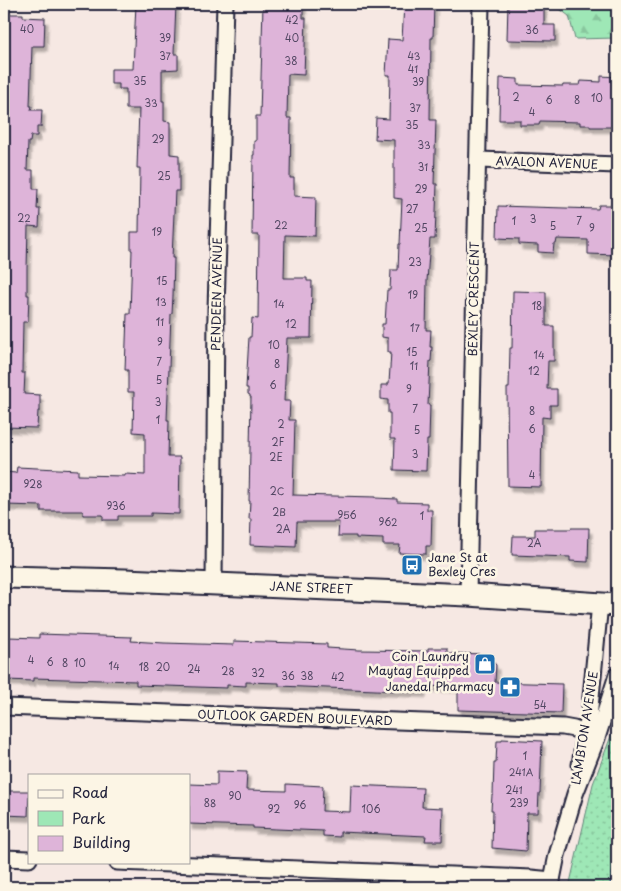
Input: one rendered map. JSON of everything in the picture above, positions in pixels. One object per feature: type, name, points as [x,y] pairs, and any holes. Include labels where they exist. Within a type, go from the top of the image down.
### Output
[{"type":"main road","name":"JANE STREET","points":[[4,577],[125,580],[468,595],[609,604]]},
{"type":"street","name":"PENDEEN AVENUE","points":[[214,584],[216,309],[224,4]]},
{"type":"street","name":"BEXLEY CRESCENT","points":[[468,595],[482,4]]},
{"type":"street","name":"AVALON AVENUE","points":[[478,160],[617,165]]},
{"type":"street","name":"LAMBTON AVENUE","points":[[575,794],[609,604]]},
{"type":"street","name":"LAMBTON AVENUE","points":[[552,884],[557,855],[575,794],[597,738],[617,675]]},
{"type":"street","name":"OUTLOOK GARDEN BOULEVARD","points":[[4,707],[563,727],[585,733]]},
{"type":"street","points":[[4,858],[28,859]]},
{"type":"street","points":[[169,864],[531,878],[552,884]]},
{"type":"green space","points":[[556,4],[617,4],[617,38],[575,39],[569,16],[557,7]]},
{"type":"green space","points":[[617,720],[617,887],[569,887],[593,784]]},
{"type":"building","points":[[136,4],[176,4],[174,54],[178,54],[178,69],[162,70],[162,101],[164,101],[164,121],[170,122],[170,154],[179,155],[179,191],[175,191],[172,258],[174,258],[173,296],[167,420],[169,420],[168,457],[180,457],[179,514],[151,513],[151,516],[118,516],[118,520],[103,520],[103,515],[83,515],[83,511],[41,511],[41,506],[5,505],[4,472],[16,473],[17,467],[78,470],[78,475],[145,475],[145,433],[133,432],[134,392],[128,392],[128,370],[125,370],[127,314],[130,314],[131,232],[139,232],[140,168],[137,168],[139,109],[126,109],[126,89],[119,89],[119,84],[111,84],[111,69],[133,69]]},
{"type":"building","points":[[263,4],[303,4],[303,18],[306,18],[304,75],[288,74],[287,118],[291,118],[290,178],[294,178],[294,196],[316,197],[315,236],[285,235],[284,278],[307,278],[307,281],[312,281],[311,338],[287,338],[284,401],[290,401],[289,420],[295,420],[293,495],[376,497],[397,499],[397,502],[427,503],[427,510],[432,510],[431,546],[426,546],[426,554],[399,553],[400,545],[383,545],[383,539],[338,536],[339,522],[297,522],[296,547],[250,545],[251,397],[248,394],[248,388],[246,388],[252,318],[258,319],[259,235],[252,235],[253,155],[254,141],[256,141],[256,116],[260,116]]},
{"type":"building","points":[[404,4],[434,4],[433,38],[431,38],[430,120],[436,120],[434,184],[437,184],[435,239],[430,239],[427,281],[426,330],[431,330],[430,347],[432,347],[426,471],[394,470],[395,439],[390,439],[388,400],[381,399],[381,385],[388,385],[389,383],[391,352],[388,352],[388,338],[382,337],[382,324],[385,324],[387,290],[390,290],[391,270],[398,270],[402,199],[394,198],[394,140],[375,139],[376,118],[389,119],[390,75],[386,75],[388,39],[402,40]]},
{"type":"building","points":[[508,4],[544,6],[544,25],[555,25],[555,41],[507,40]]},
{"type":"building","points":[[4,14],[23,14],[23,17],[45,18],[44,46],[32,46],[30,106],[32,106],[31,110],[42,110],[41,127],[37,127],[37,136],[31,136],[30,142],[28,142],[27,170],[33,170],[33,189],[38,189],[37,209],[40,209],[39,227],[28,226],[28,322],[23,322],[22,373],[25,373],[24,394],[40,395],[37,428],[4,427]]},
{"type":"building","points":[[601,76],[617,77],[617,127],[590,127],[590,125],[580,125],[580,122],[540,121],[539,125],[520,125],[520,120],[499,120],[500,78],[518,79],[518,85],[563,86],[580,85],[581,81],[601,82]]},
{"type":"building","points":[[599,205],[612,205],[612,210],[617,210],[617,255],[588,254],[588,240],[557,239],[556,244],[554,244],[553,253],[538,252],[538,245],[519,244],[519,239],[497,238],[498,206],[598,209]]},
{"type":"building","points":[[513,291],[546,292],[546,326],[554,326],[554,361],[548,361],[547,389],[557,389],[557,405],[550,405],[550,418],[542,417],[541,487],[508,486],[507,388],[509,388],[510,348],[512,348]]},
{"type":"building","points":[[589,528],[588,562],[570,561],[570,557],[512,555],[513,536],[535,536],[535,529]]},
{"type":"building","points":[[39,634],[132,637],[131,641],[164,643],[234,645],[234,641],[327,644],[327,648],[359,650],[428,651],[428,648],[447,648],[447,653],[486,654],[496,665],[495,682],[562,684],[561,713],[458,710],[458,687],[423,686],[423,692],[279,686],[279,683],[246,682],[246,686],[227,685],[227,688],[136,685],[136,681],[33,678],[33,681],[6,680],[8,637],[39,638]]},
{"type":"building","points":[[502,739],[542,741],[538,813],[527,813],[526,851],[492,848],[493,810],[491,810],[494,763],[496,763],[497,741],[502,741]]},
{"type":"building","points":[[217,771],[247,772],[246,790],[286,791],[286,784],[323,786],[322,811],[350,812],[351,785],[423,788],[422,807],[443,808],[442,841],[425,841],[426,836],[340,832],[340,837],[323,836],[323,831],[190,824],[190,784],[217,785]]},
{"type":"building","points":[[4,791],[28,791],[28,816],[4,815]]},
{"type":"waterway","points":[[611,887],[617,864]]},
{"type":"place","name":"Jane St at Bexley Cres","points":[[412,565]]},
{"type":"place","name":"Coin Laundry Maytag Equipped","points":[[485,664]]},
{"type":"place","name":"Janedal Pharmacy","points":[[510,687]]}]
